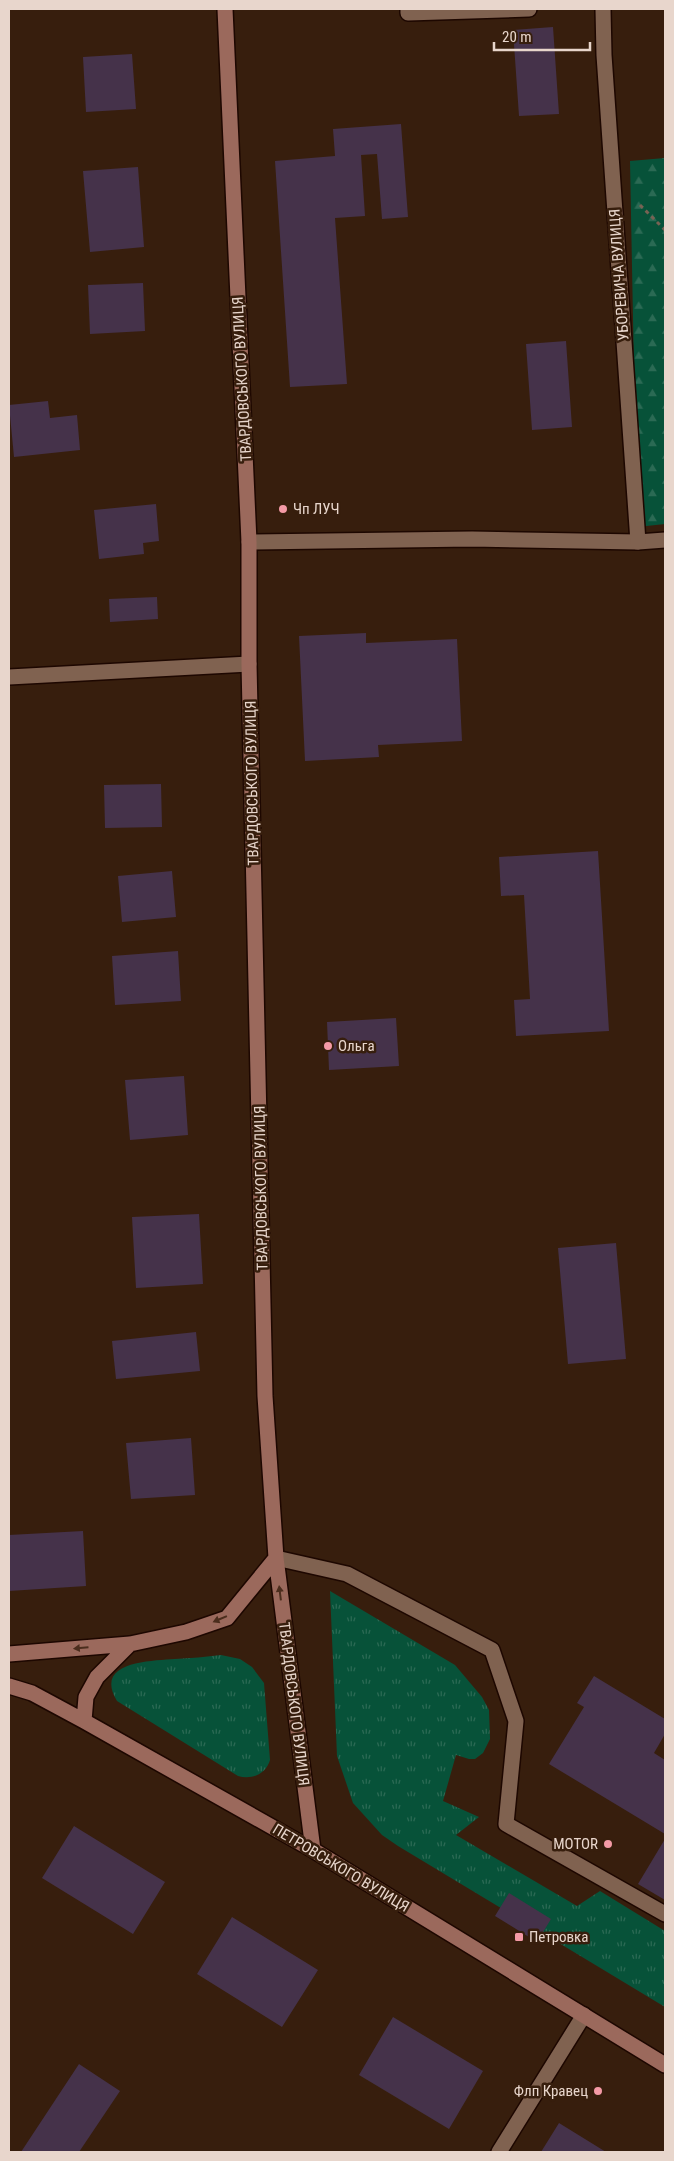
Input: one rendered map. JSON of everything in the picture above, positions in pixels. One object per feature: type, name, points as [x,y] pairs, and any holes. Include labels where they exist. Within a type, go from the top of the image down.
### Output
[{"type":"main road","name":"ТВАРДОВСЬКОГО ВУЛИЦЯ","points":[[225,9],[249,542],[249,664],[265,1396],[276,1558],[313,1850]]},
{"type":"main road","points":[[9,1654],[130,1644],[186,1632],[227,1618],[276,1558]]},
{"type":"main road","points":[[84,1721],[86,1697],[97,1677],[130,1644]]},
{"type":"main road","name":"ПЕТРОВСЬКОГО ВУЛИЦЯ","points":[[9,1686],[32,1693],[84,1721],[313,1850],[665,2065]]},
{"type":"street","points":[[408,9],[408,13],[528,9]]},
{"type":"street","name":"УБОРЕВИЧА ВУЛИЦЯ","points":[[603,9],[604,55],[638,542]]},
{"type":"street","points":[[249,542],[472,539],[638,542],[665,540]]},
{"type":"street","points":[[9,677],[249,664]]},
{"type":"street","points":[[276,1558],[347,1574],[492,1650],[516,1721],[506,1824],[665,1914]]},
{"type":"street","points":[[500,2152],[584,2015]]},
{"type":"green space","points":[[665,158],[665,524],[637,527],[630,161]]},
{"type":"green space","points":[[330,1591],[455,1665],[482,1697],[489,1710],[490,1739],[483,1753],[475,1759],[456,1755],[443,1801],[479,1817],[456,1835],[577,1906],[600,1891],[665,1931],[665,2007],[398,1846],[382,1835],[353,1803],[337,1756]]},
{"type":"green space","points":[[221,1655],[240,1659],[252,1667],[264,1683],[270,1760],[265,1769],[258,1775],[238,1776],[117,1701],[112,1688],[113,1678],[118,1671],[128,1666],[152,1661]]},
{"type":"building","points":[[553,27],[559,114],[519,116],[513,30]]},
{"type":"building","points":[[132,54],[136,109],[86,112],[83,57]]},
{"type":"building","points":[[401,124],[408,217],[382,219],[377,154],[361,155],[365,216],[335,218],[347,384],[290,387],[275,161],[335,156],[333,129]]},
{"type":"building","points":[[138,167],[144,247],[90,252],[83,171]]},
{"type":"building","points":[[143,283],[145,331],[90,334],[88,285]]},
{"type":"building","points":[[566,341],[572,427],[532,430],[526,344]]},
{"type":"building","points":[[48,401],[50,418],[77,415],[80,450],[14,457],[9,405]]},
{"type":"building","points":[[156,504],[159,541],[143,543],[144,554],[99,559],[94,510]]},
{"type":"building","points":[[157,597],[158,619],[110,622],[109,599]]},
{"type":"building","points":[[366,633],[366,643],[457,639],[462,741],[378,745],[379,757],[305,761],[299,636]]},
{"type":"building","points":[[161,784],[162,827],[105,828],[104,785]]},
{"type":"building","points":[[598,851],[609,1031],[516,1036],[514,1000],[530,999],[524,895],[501,896],[499,857]]},
{"type":"building","points":[[172,871],[176,917],[122,922],[118,876]]},
{"type":"building","points":[[178,951],[181,1001],[115,1005],[112,956]]},
{"type":"building","points":[[396,1018],[399,1066],[329,1070],[327,1022]]},
{"type":"building","points":[[184,1076],[188,1135],[130,1140],[125,1080]]},
{"type":"building","points":[[199,1214],[203,1284],[136,1288],[132,1217]]},
{"type":"building","points":[[616,1243],[626,1359],[568,1364],[558,1248]]},
{"type":"building","points":[[196,1332],[200,1371],[116,1379],[112,1341]]},
{"type":"building","points":[[191,1438],[195,1495],[131,1499],[126,1443]]},
{"type":"building","points":[[83,1531],[86,1586],[9,1591],[9,1535]]},
{"type":"building","points":[[594,1676],[665,1719],[665,1734],[654,1753],[665,1760],[665,1834],[549,1764],[584,1707],[577,1703]]},
{"type":"building","points":[[74,1826],[165,1882],[133,1934],[42,1878]]},
{"type":"building","points":[[665,1839],[665,1900],[638,1884]]},
{"type":"building","points":[[509,1893],[551,1919],[537,1942],[495,1916]]},
{"type":"building","points":[[232,1917],[318,1970],[282,2027],[197,1974]]},
{"type":"building","points":[[393,2017],[483,2071],[449,2129],[359,2075]]},
{"type":"building","points":[[79,2064],[120,2091],[79,2152],[21,2152]]},
{"type":"building","points":[[559,2123],[606,2152],[541,2152]]},
{"type":"place","name":"Чп ЛУЧ","points":[[283,509]]},
{"type":"place","name":"Ольга","points":[[328,1046]]},
{"type":"place","name":"MOTOR","points":[[608,1844]]},
{"type":"place","name":"Петровка","points":[[519,1937]]},
{"type":"place","name":"Флп Кравец","points":[[598,2091]]}]
